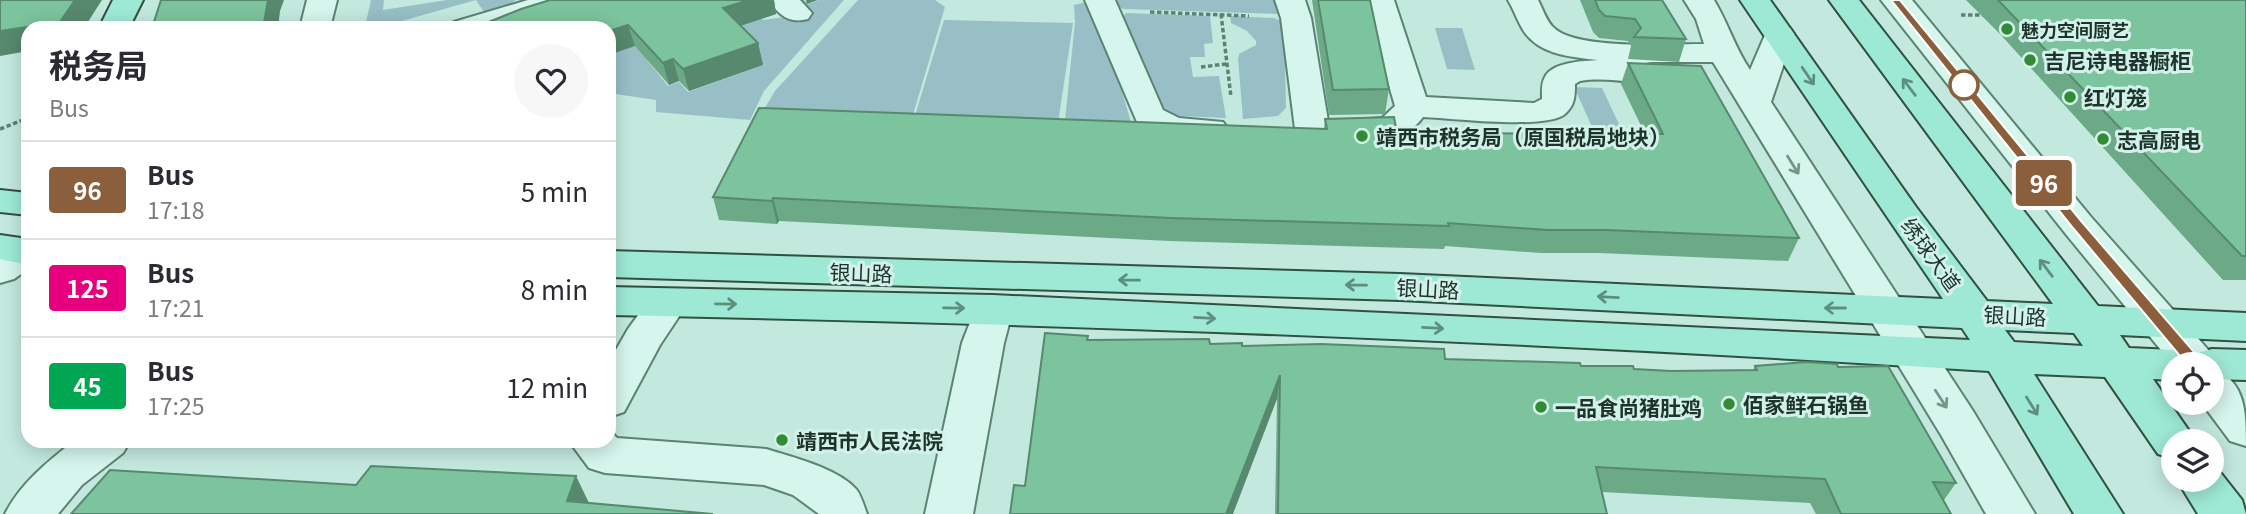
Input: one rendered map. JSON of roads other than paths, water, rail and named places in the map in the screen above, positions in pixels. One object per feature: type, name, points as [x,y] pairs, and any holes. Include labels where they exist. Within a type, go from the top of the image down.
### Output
[{"type":"main road","points":[[118,21],[128,0]]},
{"type":"main road","points":[[146,21],[155,0]]},
{"type":"main road","name":"绣球大道","points":[[1755,0],[1974,313],[2099,514]]},
{"type":"main road","points":[[1844,0],[2086,319],[2164,429]]},
{"type":"main road","points":[[0,201],[21,203]]},
{"type":"main road","name":"银山路","points":[[616,264],[1400,286],[1817,308],[1882,307],[2246,327]]},
{"type":"main road","name":"银山路","points":[[616,301],[993,309],[1831,346],[2161,364]]},
{"type":"main road","points":[[2224,365],[2246,365]]},
{"type":"main road","points":[[2209,492],[2225,514]]},
{"type":"street","points":[[316,21],[321,0]]},
{"type":"street","points":[[1293,9],[1299,129],[1396,126],[1404,122],[1412,106],[1379,0]]},
{"type":"street","points":[[1523,0],[1536,28],[1546,38],[1580,60],[1738,77]]},
{"type":"street","points":[[1699,0],[1711,19],[1738,77],[2011,514]]},
{"type":"street","points":[[1896,0],[2186,352]]},
{"type":"street","points":[[486,21],[541,3],[559,21]]},
{"type":"street","points":[[1104,6],[1149,115],[1162,126],[1173,129],[1235,130]]},
{"type":"street","points":[[1738,77],[1779,34]]},
{"type":"street","points":[[1412,106],[1534,113],[1551,108],[1558,101],[1559,79],[1580,60]]},
{"type":"street","points":[[616,388],[643,339],[668,303]]},
{"type":"street","points":[[949,514],[983,343],[993,309]]},
{"type":"street","points":[[2224,401],[2246,429]]},
{"type":"street","points":[[29,514],[66,472],[98,448]]},
{"type":"street","points":[[598,448],[605,455],[766,467],[809,482],[839,502],[843,514]]},
{"type":"place","name":"魅力空间厨艺","points":[[2007,29]]},
{"type":"place","name":"吉尼诗电器橱柜","points":[[2030,60]]},
{"type":"place","name":"红灯笼","points":[[2070,97]]},
{"type":"place","name":"靖西市税务局（原国税局地块）","points":[[1362,136]]},
{"type":"place","name":"志高厨电","points":[[2103,139]]},
{"type":"place","name":"佰家鲜石锅鱼","points":[[1729,404]]},
{"type":"place","name":"一品食尚猪肚鸡","points":[[1541,407]]},
{"type":"place","name":"靖西市人民法院","points":[[782,440]]}]
